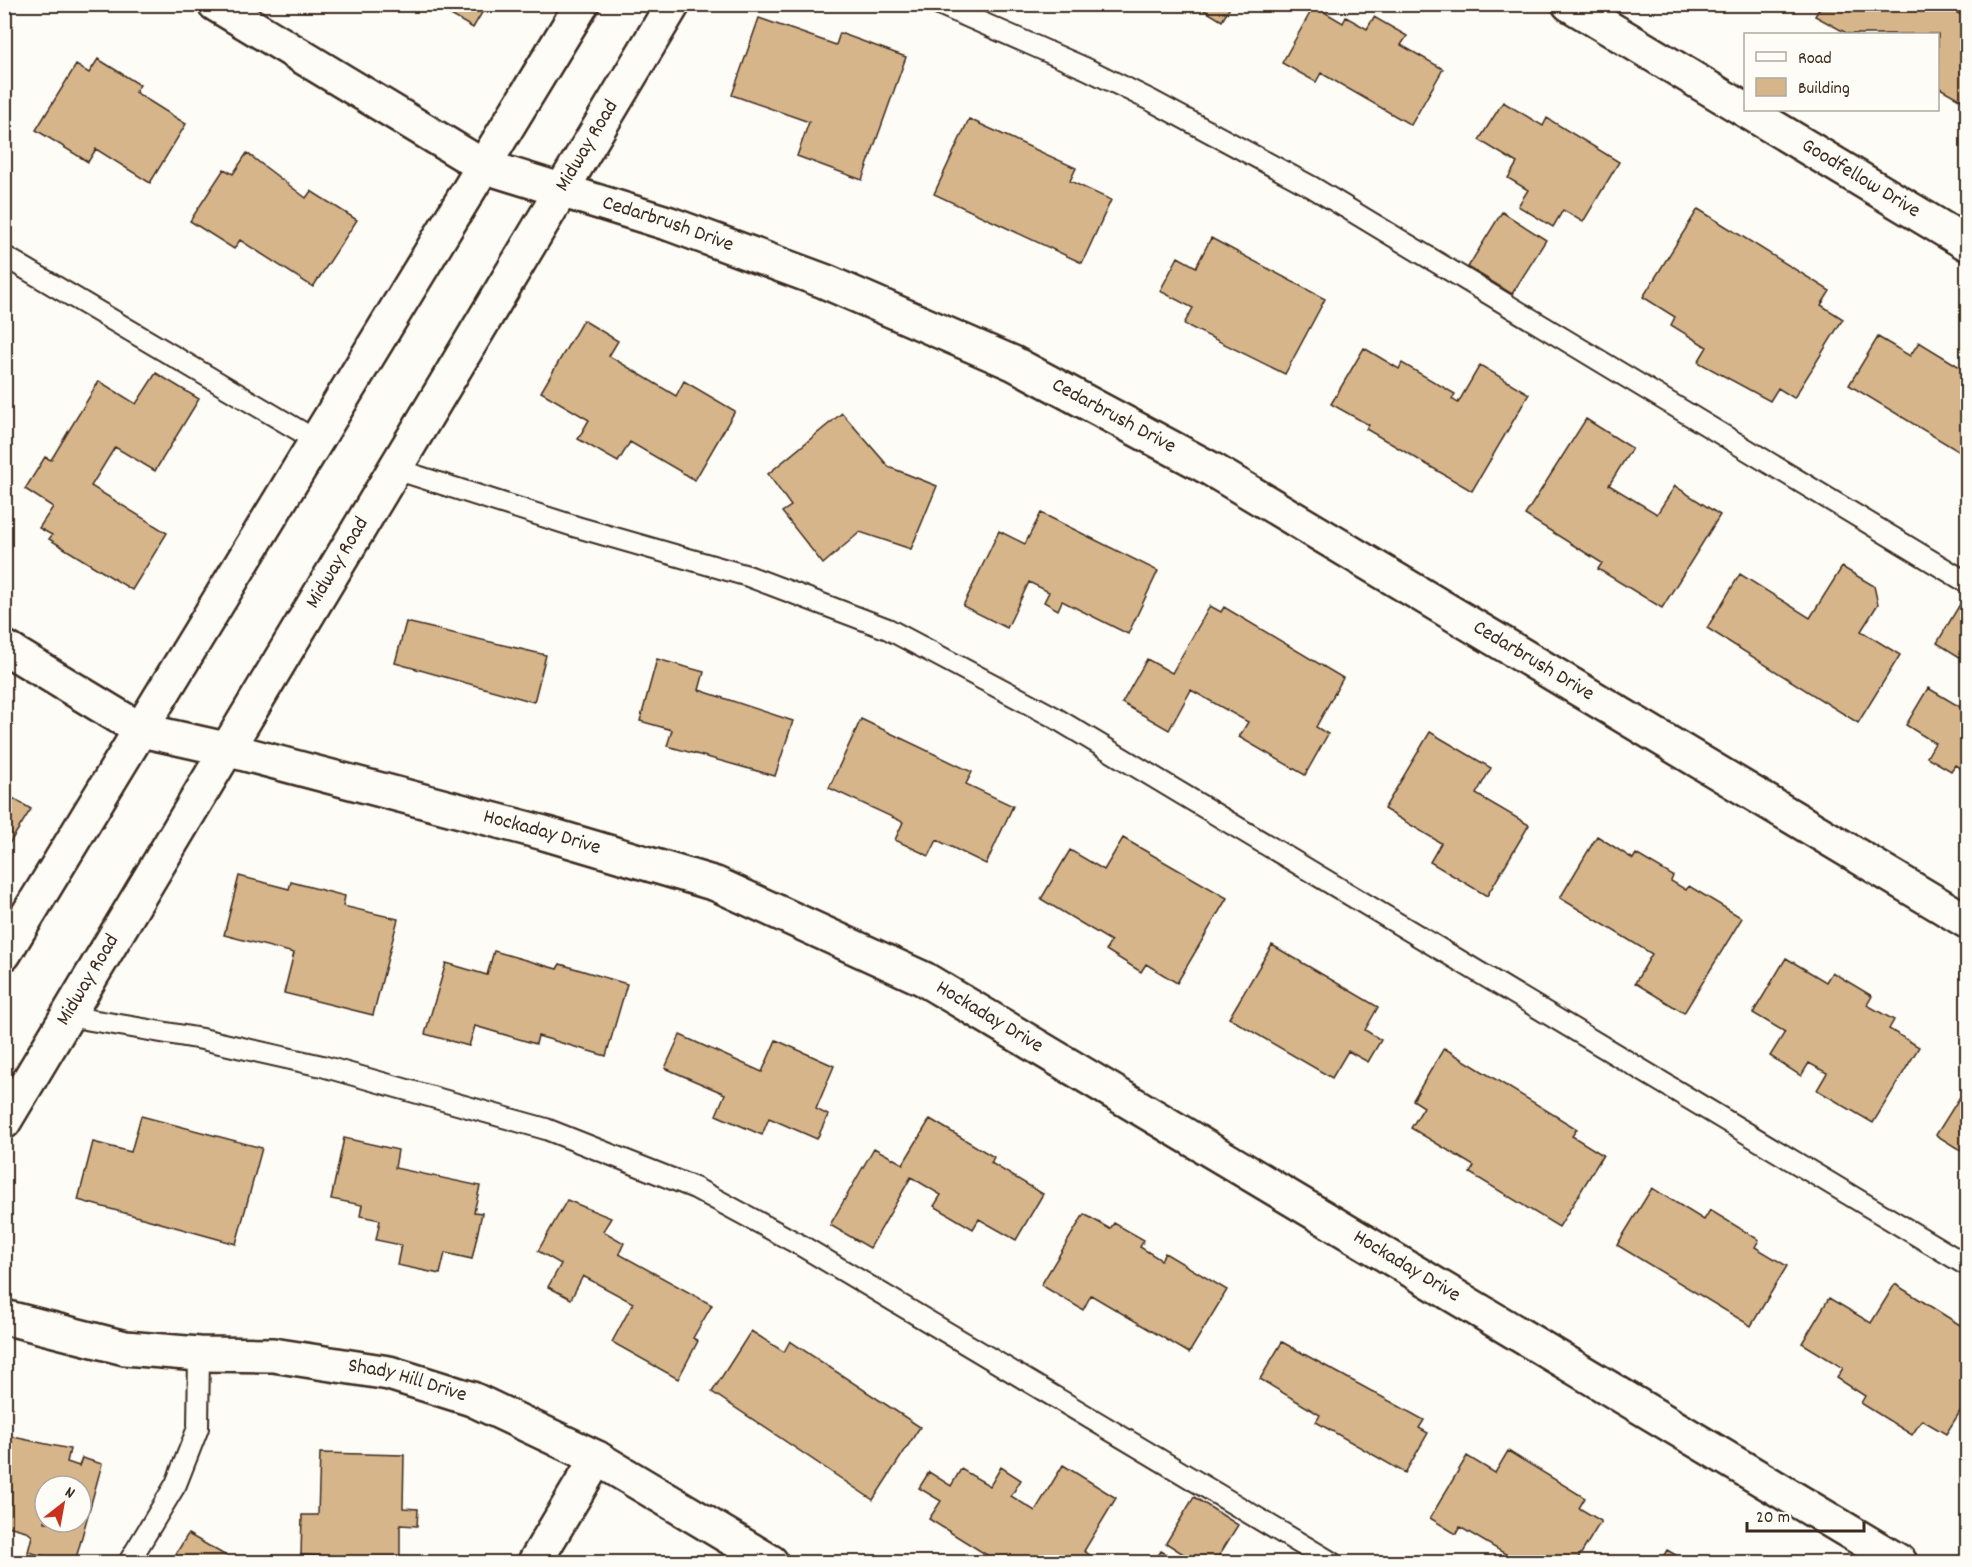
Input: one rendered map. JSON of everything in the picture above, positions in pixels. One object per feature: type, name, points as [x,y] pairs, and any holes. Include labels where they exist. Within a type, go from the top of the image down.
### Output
[{"type":"street","name":"Cedarbrush Drive","points":[[215,4],[483,166],[670,224],[824,281],[1013,363],[1211,469],[1968,922]]},
{"type":"street","points":[[4,954],[582,4]]},
{"type":"street","name":"Midway Road","points":[[4,1122],[673,4]]},
{"type":"street","name":"Goodfellow Drive","points":[[1569,4],[1744,109]]},
{"type":"street","name":"Goodfellow Drive","points":[[1747,111],[1968,244]]},
{"type":"street","name":"Hockaday Drive","points":[[4,647],[141,730],[226,749],[544,833],[716,884],[924,980],[1900,1563]]},
{"type":"street","name":"Shady Hill Drive","points":[[4,1317],[125,1348],[199,1354],[273,1355],[389,1373],[472,1399],[597,1458],[771,1563]]},
{"type":"street","points":[[535,1563],[597,1458]]},
{"type":"lane","points":[[939,4],[1152,101],[1312,187],[1968,583]]},
{"type":"lane","points":[[4,256],[317,441]]},
{"type":"lane","points":[[395,469],[577,527],[748,576],[888,629],[1052,716],[1968,1266]]},
{"type":"lane","points":[[67,1016],[202,1039],[322,1066],[546,1129],[694,1188],[812,1252],[1331,1563]]},
{"type":"lane","points":[[129,1563],[176,1484],[198,1428],[199,1354]]},
{"type":"building","points":[[432,4],[487,4],[473,28]]},
{"type":"building","points":[[1194,4],[1232,4],[1222,21]]},
{"type":"building","points":[[1822,4],[1942,4],[1968,19],[1968,104],[1939,88],[1939,33],[1846,33],[1815,16]]},
{"type":"building","points":[[1314,6],[1343,23],[1346,17],[1367,29],[1374,17],[1407,36],[1401,45],[1443,69],[1411,125],[1321,73],[1316,82],[1282,63]]},
{"type":"building","points":[[759,18],[836,45],[840,33],[906,57],[862,180],[797,156],[809,122],[732,95]]},
{"type":"building","points":[[98,59],[140,85],[135,92],[186,124],[150,183],[96,149],[88,162],[36,130],[76,65],[89,73]]},
{"type":"building","points":[[1503,102],[1543,126],[1547,118],[1619,162],[1583,222],[1563,210],[1553,227],[1518,206],[1528,190],[1508,178],[1517,163],[1479,140]]},
{"type":"building","points":[[969,119],[1076,168],[1070,181],[1111,200],[1082,263],[934,194]]},
{"type":"building","points":[[247,153],[306,198],[311,191],[357,220],[313,287],[240,240],[234,249],[190,221],[224,169],[233,174]]},
{"type":"building","points":[[1698,209],[1830,291],[1821,305],[1843,319],[1794,398],[1778,388],[1770,401],[1698,362],[1707,347],[1671,325],[1675,317],[1643,297]]},
{"type":"building","points":[[1502,212],[1546,240],[1512,294],[1468,267]]},
{"type":"building","points":[[1211,238],[1325,299],[1285,374],[1184,324],[1193,308],[1160,291],[1178,257],[1196,267]]},
{"type":"building","points":[[583,320],[618,341],[609,356],[676,396],[684,381],[735,411],[695,480],[630,442],[618,462],[578,439],[589,420],[541,392]]},
{"type":"building","points":[[1878,337],[1910,356],[1919,342],[1968,372],[1968,457],[1849,385]]},
{"type":"building","points":[[1364,348],[1399,369],[1402,363],[1455,394],[1452,399],[1458,403],[1480,365],[1529,394],[1472,491],[1366,429],[1369,425],[1331,404]]},
{"type":"building","points":[[156,373],[199,399],[155,471],[115,447],[91,486],[167,533],[132,590],[49,539],[52,535],[39,528],[53,507],[25,489],[45,457],[51,460],[99,381],[136,404]]},
{"type":"building","points":[[842,413],[889,467],[937,486],[911,549],[860,532],[823,564],[782,512],[791,506],[768,474]]},
{"type":"building","points":[[1586,419],[1632,448],[1609,485],[1657,514],[1675,486],[1720,515],[1662,608],[1598,569],[1602,563],[1525,515]]},
{"type":"building","points":[[1041,513],[1158,571],[1128,634],[1062,601],[1058,610],[1044,602],[1049,592],[1029,582],[1007,628],[963,606],[999,531],[1025,544]]},
{"type":"building","points":[[1842,567],[1874,586],[1878,604],[1861,631],[1900,655],[1858,723],[1707,628],[1740,574],[1810,618]]},
{"type":"building","points":[[1963,599],[1968,602],[1966,661],[1937,643]]},
{"type":"building","points":[[1210,606],[1221,612],[1224,607],[1343,678],[1316,727],[1328,734],[1305,775],[1239,737],[1248,722],[1191,690],[1169,730],[1122,703],[1147,659],[1172,673]]},
{"type":"building","points":[[406,622],[546,655],[534,702],[395,663]]},
{"type":"building","points":[[657,659],[704,672],[699,690],[793,721],[775,776],[667,746],[672,730],[640,721]]},
{"type":"building","points":[[1928,688],[1960,707],[1968,695],[1968,773],[1955,765],[1951,771],[1927,757],[1935,743],[1906,725]]},
{"type":"building","points":[[861,719],[972,772],[966,784],[1013,806],[986,864],[937,840],[929,856],[895,840],[903,822],[829,788]]},
{"type":"building","points":[[1430,732],[1491,768],[1476,794],[1529,825],[1487,896],[1430,862],[1441,843],[1384,809]]},
{"type":"building","points":[[4,793],[31,809],[9,844],[4,841]]},
{"type":"building","points":[[1597,836],[1633,859],[1636,854],[1673,876],[1671,881],[1686,890],[1689,886],[1742,918],[1684,1013],[1635,983],[1652,954],[1560,898]]},
{"type":"building","points":[[1123,838],[1227,898],[1177,983],[1146,964],[1141,972],[1106,950],[1111,941],[1041,899],[1070,850],[1104,870]]},
{"type":"building","points":[[239,876],[289,889],[291,882],[345,896],[343,906],[398,919],[373,1015],[284,993],[294,953],[224,935]]},
{"type":"building","points":[[1272,945],[1378,1007],[1365,1030],[1381,1040],[1368,1062],[1348,1051],[1332,1078],[1229,1018]]},
{"type":"building","points":[[494,951],[557,969],[560,964],[627,984],[606,1056],[538,1036],[536,1044],[475,1026],[469,1046],[425,1034],[446,963],[487,975]]},
{"type":"building","points":[[1786,958],[1826,982],[1832,972],[1872,996],[1867,1005],[1894,1020],[1889,1029],[1919,1047],[1873,1123],[1817,1090],[1827,1073],[1809,1063],[1801,1076],[1770,1056],[1785,1032],[1753,1013]]},
{"type":"building","points":[[680,1035],[762,1072],[776,1040],[834,1066],[816,1109],[828,1115],[817,1139],[769,1118],[762,1135],[716,1115],[725,1094],[665,1068]]},
{"type":"building","points":[[1444,1048],[1577,1129],[1572,1136],[1603,1155],[1559,1227],[1470,1173],[1474,1166],[1411,1128],[1424,1107],[1413,1100]]},
{"type":"building","points":[[1968,1084],[1968,1155],[1936,1135]]},
{"type":"building","points":[[141,1116],[262,1148],[236,1244],[78,1200],[93,1142],[131,1152]]},
{"type":"building","points":[[930,1119],[994,1157],[991,1163],[1043,1194],[1016,1240],[979,1219],[973,1229],[934,1206],[941,1195],[911,1177],[870,1248],[830,1225],[874,1148],[903,1164]]},
{"type":"building","points":[[344,1138],[398,1150],[395,1168],[480,1186],[474,1212],[482,1213],[472,1259],[445,1253],[440,1274],[397,1265],[401,1245],[376,1240],[380,1220],[360,1216],[362,1205],[331,1199]]},
{"type":"building","points":[[1652,1188],[1704,1220],[1710,1210],[1759,1240],[1755,1247],[1787,1266],[1751,1326],[1617,1245]]},
{"type":"building","points":[[567,1200],[611,1218],[603,1231],[624,1243],[619,1254],[712,1305],[693,1338],[698,1341],[678,1379],[612,1342],[633,1303],[583,1276],[571,1299],[548,1287],[561,1264],[538,1251]]},
{"type":"building","points":[[1084,1214],[1110,1229],[1114,1223],[1144,1240],[1140,1247],[1161,1260],[1165,1253],[1227,1290],[1189,1353],[1091,1295],[1083,1310],[1041,1285]]},
{"type":"building","points":[[1895,1284],[1968,1330],[1968,1399],[1946,1434],[1922,1420],[1912,1435],[1861,1403],[1865,1396],[1837,1378],[1843,1368],[1802,1343],[1829,1298],[1871,1323]]},
{"type":"building","points":[[751,1331],[784,1352],[790,1341],[920,1427],[873,1500],[712,1392]]},
{"type":"building","points":[[1282,1342],[1424,1420],[1419,1428],[1428,1433],[1405,1473],[1316,1422],[1320,1415],[1260,1379]]},
{"type":"building","points":[[4,1435],[70,1449],[67,1462],[79,1466],[82,1458],[102,1464],[93,1497],[93,1474],[33,1474],[33,1534],[83,1534],[75,1562],[28,1552],[32,1536],[26,1531],[4,1525]]},
{"type":"building","points":[[1508,1451],[1585,1498],[1579,1508],[1601,1521],[1576,1562],[1563,1562],[1558,1559],[1556,1562],[1519,1562],[1460,1527],[1456,1534],[1430,1518],[1467,1456],[1495,1473]]},
{"type":"building","points":[[320,1453],[404,1455],[403,1508],[418,1509],[417,1526],[400,1525],[400,1562],[323,1562],[323,1556],[301,1555],[302,1515],[318,1515]]},
{"type":"building","points":[[1063,1465],[1116,1498],[1084,1551],[1098,1562],[998,1562],[929,1519],[941,1501],[919,1488],[929,1472],[951,1486],[961,1469],[990,1486],[1001,1467],[1021,1480],[1011,1496],[1035,1511]]},
{"type":"building","points":[[1194,1497],[1238,1525],[1215,1562],[1181,1562],[1185,1555],[1166,1543]]},
{"type":"building","points":[[188,1534],[237,1562],[171,1562]]},
{"type":"building","points":[[1667,1550],[1688,1562],[1660,1562]]},
{"type":"building","points":[[1161,1551],[1180,1562],[1154,1562]]}]
